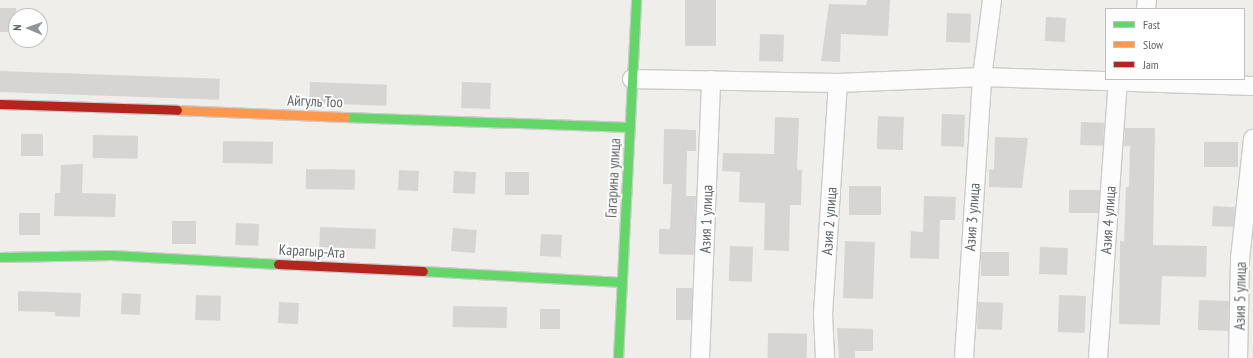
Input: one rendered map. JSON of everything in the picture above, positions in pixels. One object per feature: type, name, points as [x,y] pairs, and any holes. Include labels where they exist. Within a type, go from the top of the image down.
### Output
[{"type":"street","name":"Гагарина улица","points":[[618,358],[636,0]]},
{"type":"street","name":"Азия 3 улица","points":[[964,358],[982,77],[992,0]]},
{"type":"street","points":[[632,79],[838,83],[982,77],[1253,86]]},
{"type":"street","name":"Азия 1 улица","points":[[700,358],[711,80]]},
{"type":"street","name":"Азия 4 улица","points":[[1098,358],[1118,81]]},
{"type":"street","name":"Азия 2 улица","points":[[825,358],[822,314],[838,83]]},
{"type":"street","name":"Айгуль Тоо","points":[[0,104],[630,127]]},
{"type":"street","name":"Азия 5 улица","points":[[1238,358],[1240,259],[1253,139]]},
{"type":"street","name":"Карагыр-Ата","points":[[0,257],[111,255],[622,282]]},
{"type":"building","points":[[685,0],[716,0],[716,46],[685,46]]},
{"type":"building","points":[[867,0],[890,0],[888,36],[841,34],[840,62],[821,61],[829,4],[866,5]]},
{"type":"building","points":[[0,8],[8,8],[8,32],[0,32]]},
{"type":"building","points":[[947,13],[971,14],[970,43],[946,42]]},
{"type":"building","points":[[1046,17],[1066,18],[1065,42],[1045,41]]},
{"type":"building","points":[[760,34],[784,35],[783,62],[759,61]]},
{"type":"building","points":[[0,71],[220,79],[219,100],[0,92]]},
{"type":"building","points":[[310,82],[387,85],[386,106],[309,103]]},
{"type":"building","points":[[462,82],[491,83],[490,109],[461,108]]},
{"type":"building","points":[[942,114],[965,115],[964,147],[941,146]]},
{"type":"building","points":[[878,116],[904,117],[903,150],[877,149]]},
{"type":"building","points":[[775,117],[799,118],[797,170],[802,170],[801,205],[790,205],[789,251],[764,250],[765,203],[739,202],[740,172],[722,171],[723,153],[774,154]]},
{"type":"building","points":[[1081,122],[1104,123],[1103,146],[1080,145]]},
{"type":"building","points":[[1125,128],[1155,128],[1153,245],[1207,246],[1206,277],[1162,276],[1160,325],[1119,324],[1120,241],[1124,242],[1126,187],[1129,187],[1130,146],[1124,146]]},
{"type":"building","points":[[664,129],[696,130],[696,151],[687,151],[686,196],[696,196],[694,255],[659,254],[659,229],[670,229],[672,184],[663,184]]},
{"type":"building","points":[[21,134],[43,134],[43,156],[21,156]]},
{"type":"building","points":[[93,135],[138,136],[138,159],[93,158]]},
{"type":"building","points":[[995,137],[1028,138],[1022,188],[989,187],[989,169],[994,170]]},
{"type":"building","points":[[223,141],[273,142],[273,164],[223,163]]},
{"type":"building","points":[[1204,142],[1238,142],[1238,167],[1204,167]]},
{"type":"building","points":[[83,164],[82,193],[116,194],[115,217],[54,216],[55,193],[60,193],[61,165]]},
{"type":"building","points":[[306,169],[355,170],[355,190],[306,189]]},
{"type":"building","points":[[399,170],[419,171],[418,191],[398,190]]},
{"type":"building","points":[[454,171],[476,172],[475,194],[453,193]]},
{"type":"building","points":[[505,172],[529,172],[529,195],[505,195]]},
{"type":"building","points":[[849,186],[881,186],[881,215],[849,215]]},
{"type":"building","points":[[1069,190],[1100,190],[1100,213],[1069,213]]},
{"type":"building","points":[[924,196],[956,197],[955,220],[940,220],[939,259],[910,258],[911,231],[923,232]]},
{"type":"building","points":[[1213,206],[1235,207],[1234,227],[1212,226]]},
{"type":"building","points":[[19,213],[40,213],[40,235],[19,235]]},
{"type":"building","points":[[172,221],[196,221],[196,244],[172,244]]},
{"type":"building","points":[[236,223],[259,224],[258,246],[235,245]]},
{"type":"building","points":[[320,227],[376,229],[375,249],[319,247]]},
{"type":"building","points":[[453,228],[477,230],[475,253],[451,251]]},
{"type":"building","points":[[541,234],[562,235],[561,257],[540,256]]},
{"type":"building","points":[[845,241],[875,242],[873,299],[843,298]]},
{"type":"building","points":[[730,246],[753,247],[752,282],[729,281]]},
{"type":"building","points":[[1040,247],[1068,248],[1067,275],[1039,274]]},
{"type":"building","points":[[981,252],[1009,252],[1009,276],[981,276]]},
{"type":"building","points":[[676,288],[692,288],[692,320],[676,320]]},
{"type":"building","points":[[18,291],[81,293],[80,317],[55,316],[55,312],[18,311]]},
{"type":"building","points":[[122,293],[141,294],[140,315],[121,314]]},
{"type":"building","points":[[196,295],[221,296],[220,321],[195,320]]},
{"type":"building","points":[[1059,295],[1086,296],[1085,333],[1058,332]]},
{"type":"building","points":[[1199,300],[1229,301],[1228,331],[1198,330]]},
{"type":"building","points":[[279,302],[299,303],[298,324],[278,323]]},
{"type":"building","points":[[978,302],[1003,303],[1002,330],[977,329]]},
{"type":"building","points":[[453,306],[507,307],[507,328],[453,327]]},
{"type":"building","points":[[540,309],[560,309],[560,329],[540,329]]},
{"type":"building","points":[[837,328],[873,329],[873,351],[855,351],[855,358],[839,358]]},
{"type":"building","points":[[768,333],[807,334],[807,358],[768,358]]},
{"type":"traffic: fast","points":[[618,358],[636,0]]},
{"type":"traffic: fast","points":[[345,117],[630,127]]},
{"type":"traffic: fast","points":[[0,257],[111,255],[278,264]]},
{"type":"traffic: fast","points":[[423,271],[622,282]]},
{"type":"traffic: slow","points":[[177,110],[345,117]]},
{"type":"traffic: jam","points":[[0,104],[177,110]]},
{"type":"traffic: jam","points":[[278,264],[423,271]]}]
